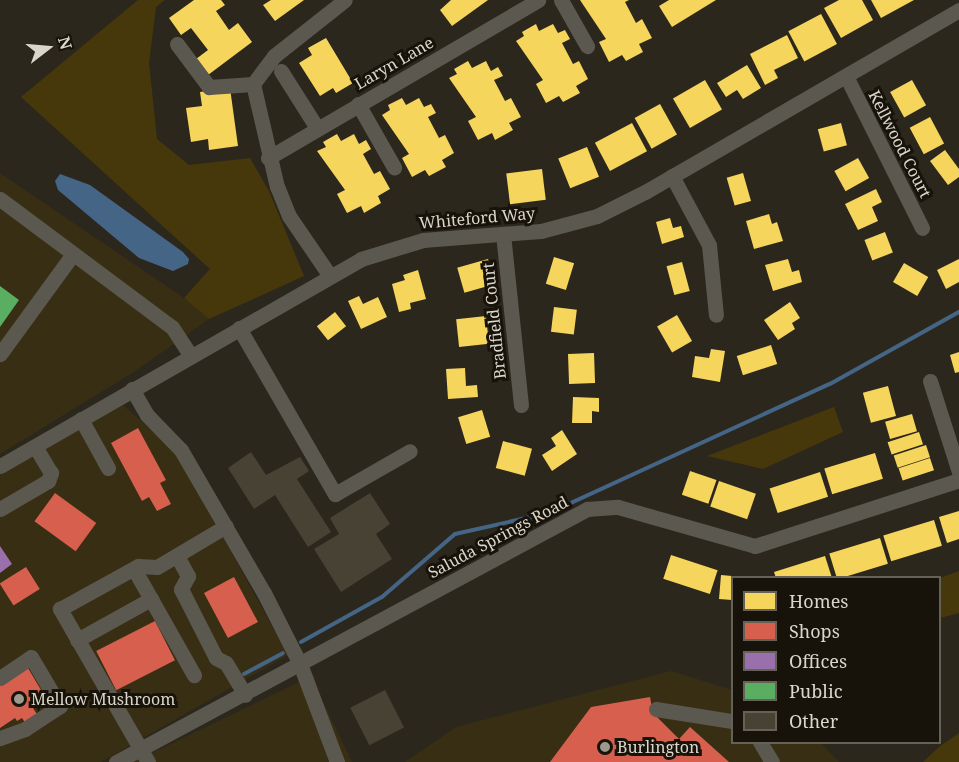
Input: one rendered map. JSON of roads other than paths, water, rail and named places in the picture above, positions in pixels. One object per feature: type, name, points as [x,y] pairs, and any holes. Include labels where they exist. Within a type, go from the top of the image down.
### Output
[{"type":"street","points":[[330,276],[289,216],[268,158],[253,84],[274,56],[345,0]]},
{"type":"street","name":"Laryn Lane","points":[[268,158],[538,0]]},
{"type":"street","points":[[561,0],[587,46]]},
{"type":"street","name":"Whiteford Way","points":[[0,466],[361,259],[408,243],[575,224],[622,205],[959,10]]},
{"type":"street","points":[[177,44],[209,87],[253,84]]},
{"type":"street","points":[[280,71],[317,128]]},
{"type":"street","name":"Kellwood Court","points":[[846,76],[922,228]]},
{"type":"street","points":[[358,104],[394,167]]},
{"type":"street","points":[[672,176],[710,245],[716,315]]},
{"type":"street","points":[[0,199],[172,327],[190,355]]},
{"type":"street","name":"Bradfield Court","points":[[503,234],[521,405]]},
{"type":"street","points":[[0,354],[74,254]]},
{"type":"street","points":[[239,328],[335,494],[410,451]]},
{"type":"street","points":[[930,381],[959,472]]},
{"type":"street","points":[[132,389],[147,415],[181,450],[226,526],[300,664],[337,762]]},
{"type":"street","points":[[81,419],[108,468]]},
{"type":"street","points":[[0,509],[48,481],[51,472],[35,446]]},
{"type":"street","name":"Saluda Springs Road","points":[[116,762],[143,756],[245,694],[587,509],[618,507],[755,546],[959,480]]},
{"type":"street","points":[[143,756],[60,609],[134,569],[157,567],[226,526]]},
{"type":"street","points":[[177,556],[188,576],[181,590],[216,658],[226,663],[245,694]]},
{"type":"street","points":[[134,569],[194,675]]},
{"type":"street","points":[[78,640],[151,599]]},
{"type":"street","points":[[0,678],[31,657],[60,706],[25,729],[0,738]]},
{"type":"street","points":[[656,708],[731,721]]},
{"type":"street","points":[[761,744],[772,762]]},
{"type":"water","points":[[60,174],[90,185],[183,252],[189,259],[188,264],[173,271],[139,258],[58,190],[55,181]]},
{"type":"waterway","points":[[301,642],[382,597],[455,534],[549,513],[830,384],[959,312]]},
{"type":"waterway","points":[[244,674],[283,653]]},
{"type":"place","name":"Mellow Mushroom","points":[[19,699]]},
{"type":"place","name":"Burlington","points":[[605,747]]}]
